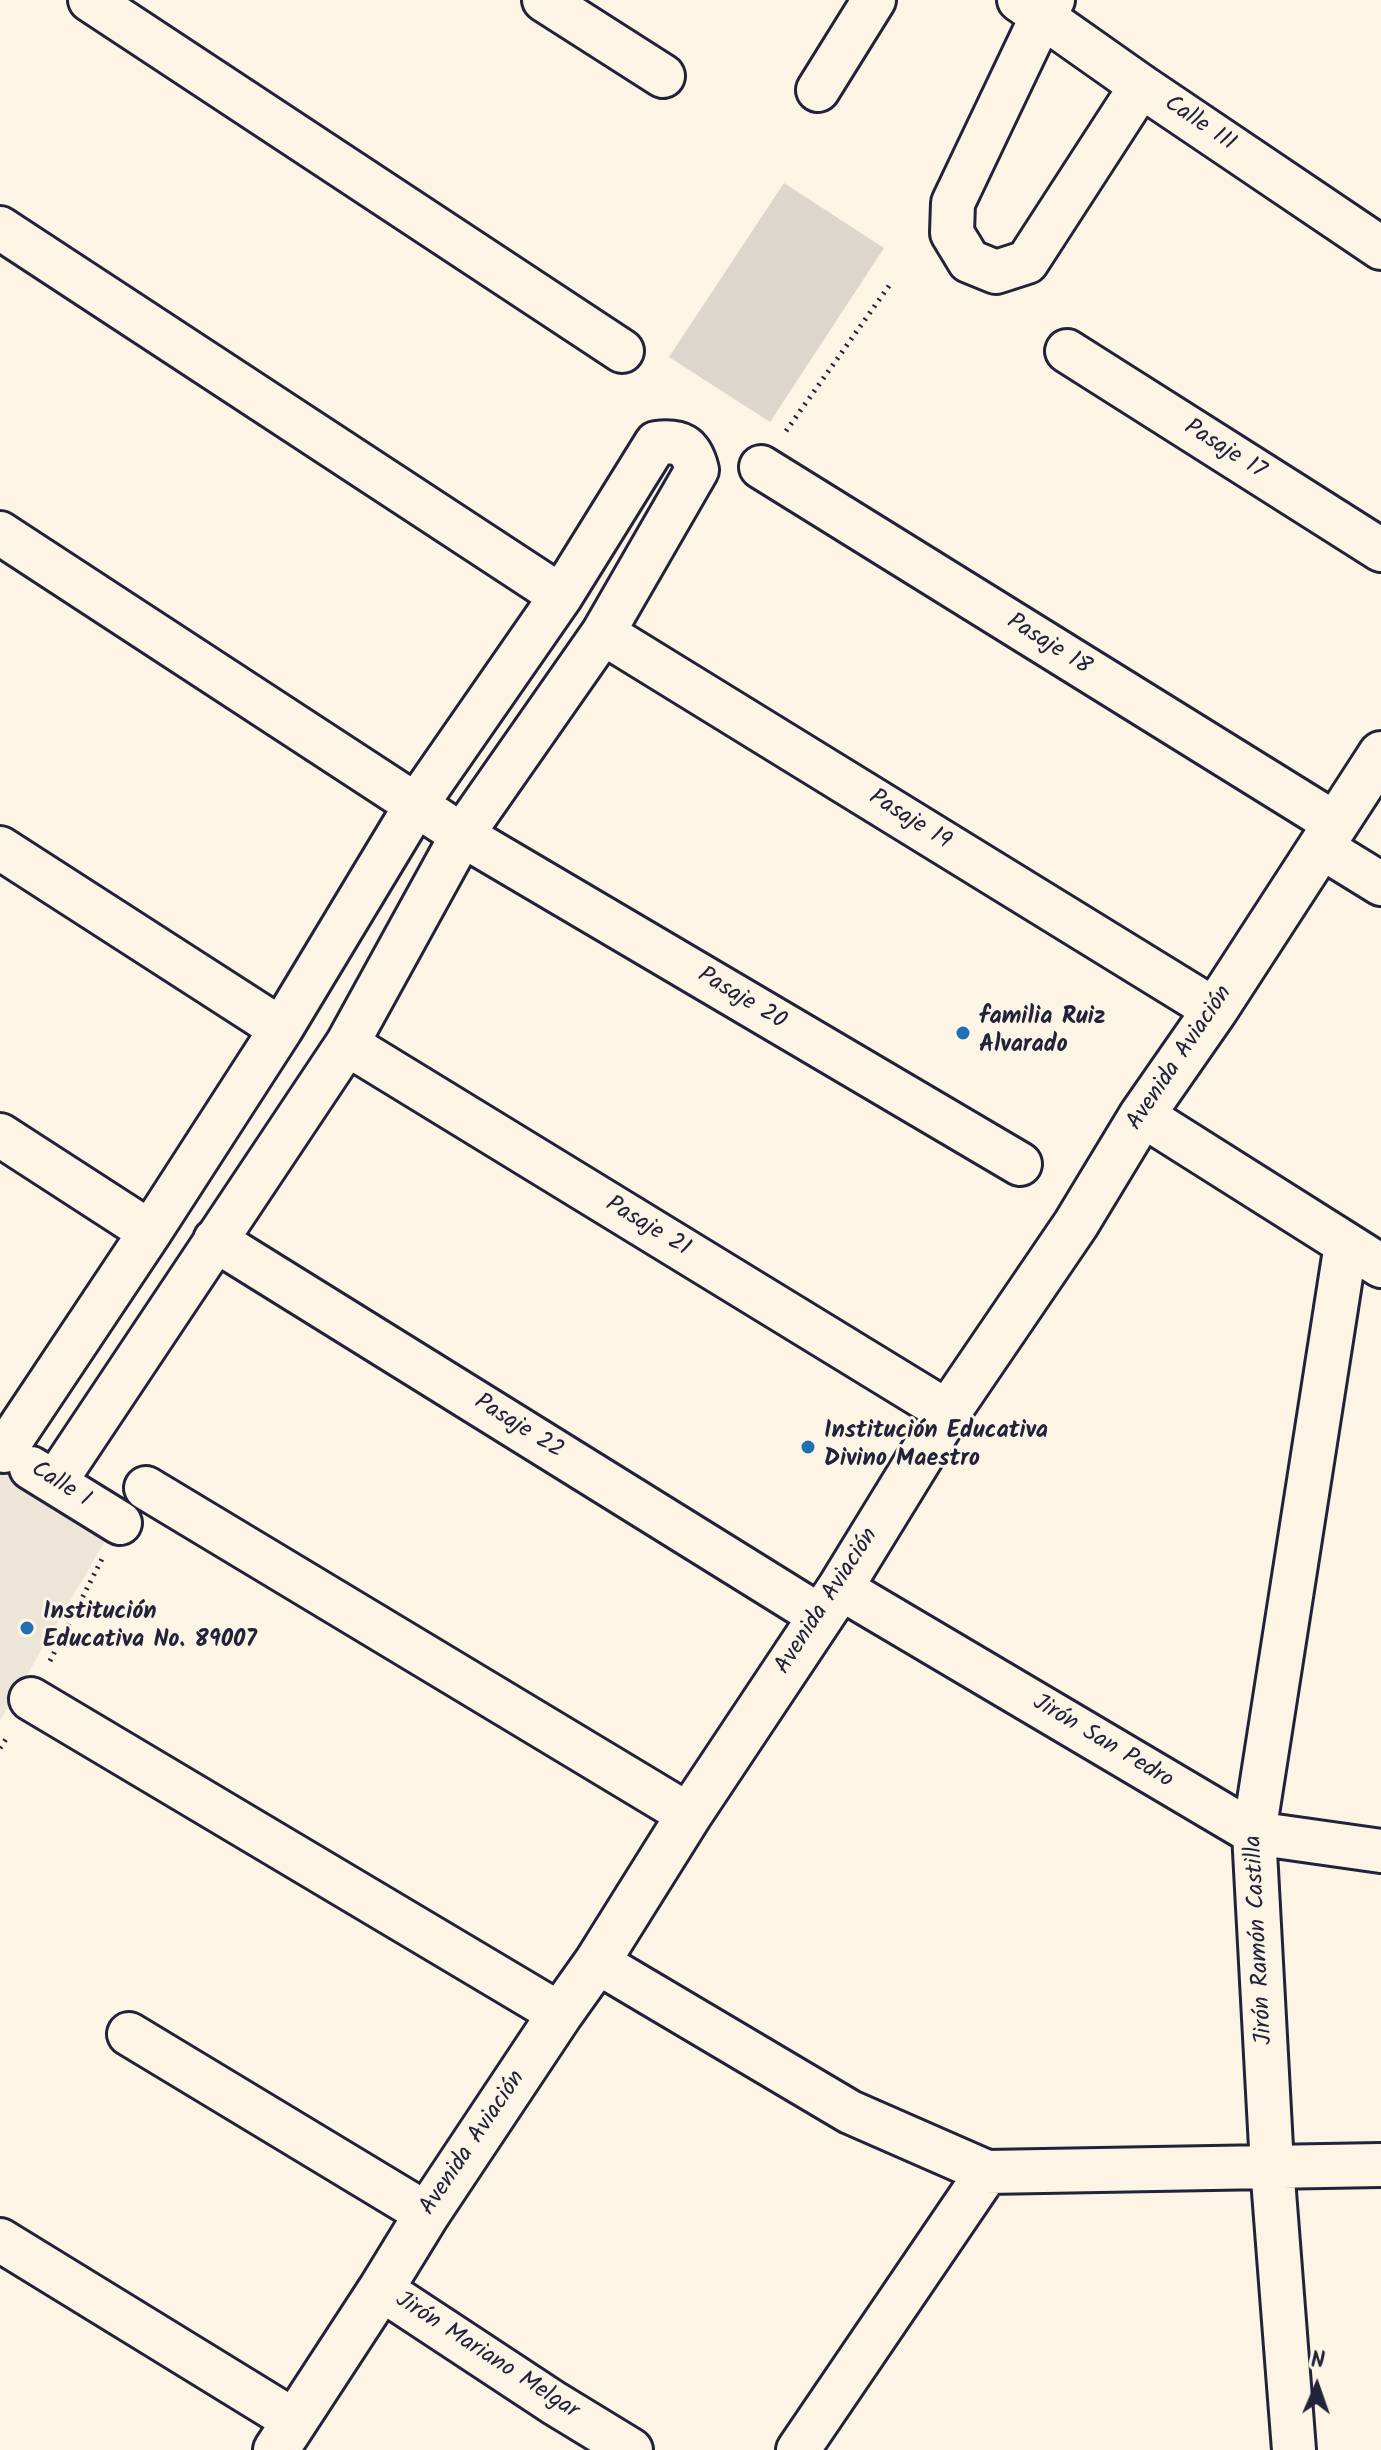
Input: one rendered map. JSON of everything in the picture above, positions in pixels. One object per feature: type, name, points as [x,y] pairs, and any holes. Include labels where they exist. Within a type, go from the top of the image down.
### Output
[{"type":"street","points":[[90,0],[622,351]]},
{"type":"street","points":[[544,0],[663,76]]},
{"type":"street","points":[[818,90],[874,0]]},
{"type":"street","points":[[1038,5],[953,203],[952,233],[969,261],[996,272],[1027,262],[1141,86]]},
{"type":"street","name":"Calle III","points":[[1038,5],[1141,86],[1381,248]]},
{"type":"street","points":[[0,228],[561,596]]},
{"type":"street","name":"Pasaje 17","points":[[1067,351],[1381,550]]},
{"type":"street","points":[[2,1450],[150,1232],[281,1029],[416,805],[561,596],[656,443],[683,445],[694,457],[697,470],[603,633],[462,835],[347,1044],[55,1482]]},
{"type":"street","name":"Pasaje 18","points":[[761,467],[1328,836],[1381,884]]},
{"type":"street","name":"Pasaje 20","points":[[0,533],[462,835],[1020,1164]]},
{"type":"street","name":"Pasaje 19","points":[[603,633],[1215,1010]]},
{"type":"street","name":"Avenida Aviación","points":[[278,2424],[381,2289],[427,2214],[597,1962],[689,1815],[830,1602],[948,1412],[1076,1224],[1142,1115],[1215,1010],[1381,754]]},
{"type":"street","points":[[0,848],[281,1029]]},
{"type":"street","name":"Pasaje 21","points":[[347,1044],[948,1412]]},
{"type":"street","points":[[1142,1115],[1381,1266]]},
{"type":"street","points":[[0,1135],[150,1232]]},
{"type":"street","name":"Pasaje 22","points":[[215,1240],[830,1602]]},
{"type":"street","name":"Jirón Ramón Castilla","points":[[1294,2450],[1272,2166],[1254,1833],[1346,1244]]},
{"type":"street","name":"Calle I","points":[[2,1450],[120,1523]]},
{"type":"street","points":[[146,1488],[689,1815]]},
{"type":"street","name":"Jirón San Pedro","points":[[830,1602],[1254,1833],[1381,1851]]},
{"type":"street","points":[[31,1699],[560,2014]]},
{"type":"street","points":[[597,1962],[850,2112],[987,2172],[1381,2165]]},
{"type":"street","points":[[129,2034],[427,2214]]},
{"type":"street","points":[[798,2450],[987,2172]]},
{"type":"street","points":[[0,2240],[278,2424]]},
{"type":"street","name":"Jirón Mariano Melgar","points":[[381,2289],[631,2450]]},
{"type":"path","points":[[761,467],[891,283]]},
{"type":"path","points":[[0,1748],[31,1699],[120,1523]]},
{"type":"shaded area","points":[[784,183],[884,248],[770,422],[669,357]]},
{"type":"shaded area","name":"Institución Educativa No. 89007","points":[[0,1463],[108,1536],[0,1721]]},
{"type":"place","name":"familia Ruiz Alvarado","points":[[963,1033]]},
{"type":"place","name":"Institución Educativa Divino Maestro","points":[[808,1447]]},
{"type":"place","name":"Institución Educativa No. 89007","points":[[27,1628]]}]
